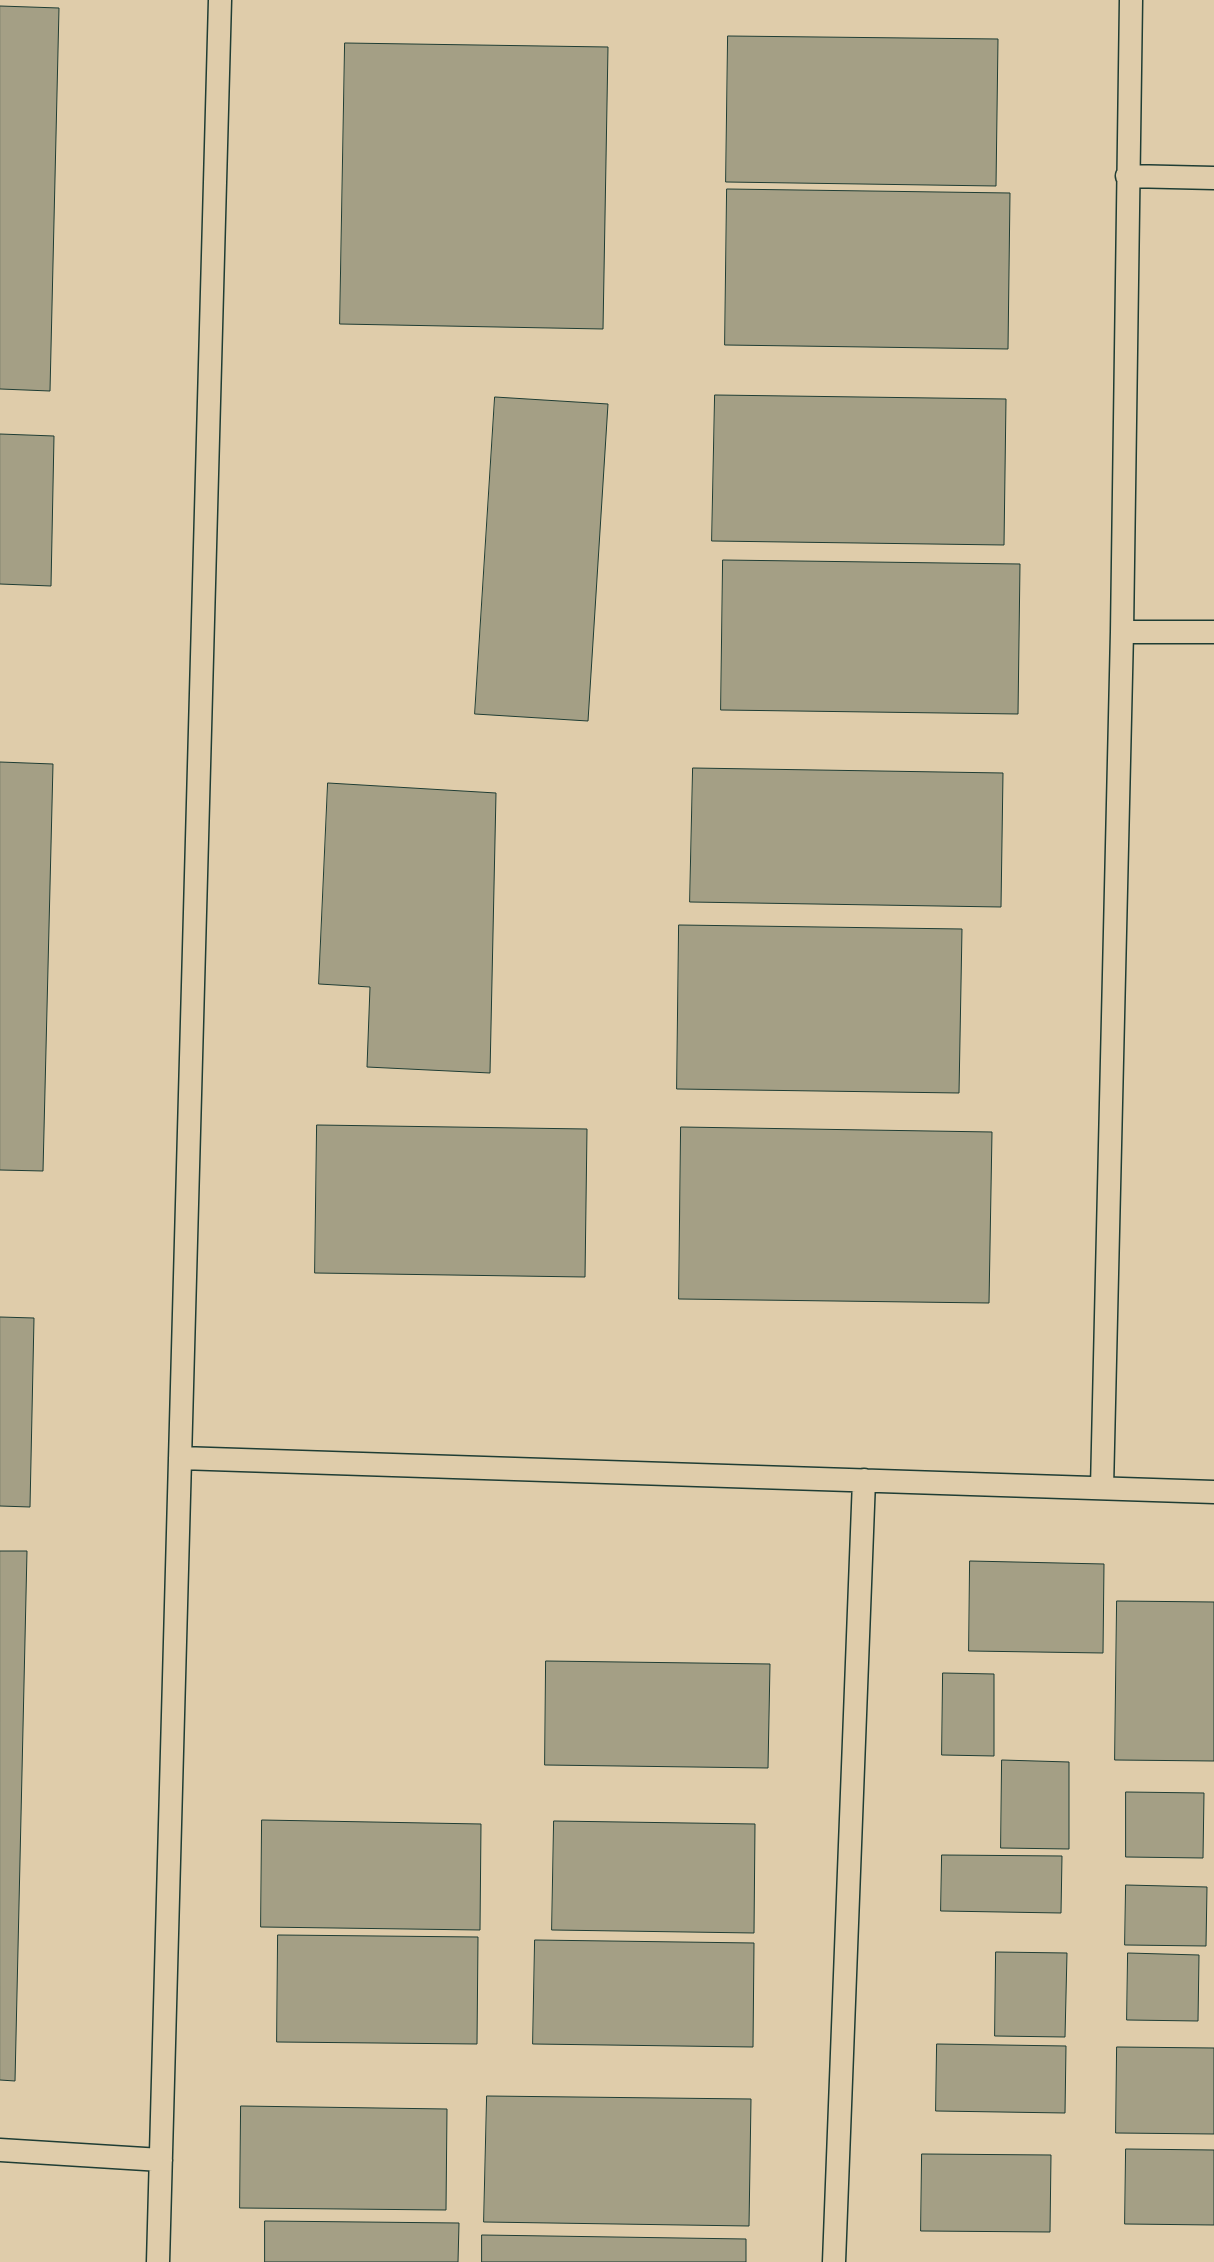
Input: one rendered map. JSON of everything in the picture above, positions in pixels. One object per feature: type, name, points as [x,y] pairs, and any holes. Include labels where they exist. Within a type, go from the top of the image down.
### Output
[{"type":"street","points":[[158,2262],[220,0]]},
{"type":"street","points":[[1102,1488],[1122,632],[1127,176],[1132,0]]},
{"type":"street","points":[[1127,176],[1214,178]]},
{"type":"street","points":[[1122,632],[1214,632]]},
{"type":"street","points":[[180,1458],[1214,1492]]},
{"type":"street","points":[[834,2262],[864,1480]]},
{"type":"street","points":[[0,2150],[161,2160]]},
{"type":"building","points":[[0,6],[59,8],[50,391],[0,389]]},
{"type":"building","points":[[728,36],[998,39],[996,186],[726,182]]},
{"type":"building","points":[[345,43],[608,47],[603,329],[340,324]]},
{"type":"building","points":[[727,189],[1010,193],[1008,349],[725,345]]},
{"type":"building","points":[[715,395],[1006,399],[1004,545],[712,541]]},
{"type":"building","points":[[495,397],[608,404],[588,721],[475,714]]},
{"type":"building","points":[[0,434],[54,436],[51,586],[0,584]]},
{"type":"building","points":[[723,560],[1020,564],[1018,714],[721,710]]},
{"type":"building","points":[[0,762],[53,764],[43,1171],[0,1170]]},
{"type":"building","points":[[693,768],[1003,773],[1001,907],[690,902]]},
{"type":"building","points":[[328,783],[496,793],[490,1073],[367,1067],[370,987],[319,984]]},
{"type":"building","points":[[679,925],[962,929],[959,1093],[677,1089]]},
{"type":"building","points":[[317,1125],[587,1129],[585,1277],[315,1273]]},
{"type":"building","points":[[681,1127],[992,1132],[989,1303],[679,1299]]},
{"type":"building","points":[[0,1317],[34,1318],[30,1507],[0,1506]]},
{"type":"building","points":[[0,1551],[27,1551],[15,2081],[0,2080]]},
{"type":"building","points":[[970,1561],[1104,1564],[1103,1653],[969,1651]]},
{"type":"building","points":[[1117,1601],[1214,1602],[1214,1761],[1115,1760]]},
{"type":"building","points":[[546,1661],[770,1664],[768,1768],[545,1765]]},
{"type":"building","points":[[943,1673],[994,1674],[994,1756],[942,1755]]},
{"type":"building","points":[[1002,1760],[1069,1762],[1069,1849],[1001,1848]]},
{"type":"building","points":[[1126,1792],[1204,1793],[1203,1858],[1126,1857]]},
{"type":"building","points":[[262,1820],[481,1824],[480,1930],[261,1927]]},
{"type":"building","points":[[554,1821],[755,1824],[754,1933],[552,1930]]},
{"type":"building","points":[[942,1855],[1062,1856],[1061,1913],[941,1911]]},
{"type":"building","points":[[1126,1885],[1207,1887],[1206,1946],[1125,1945]]},
{"type":"building","points":[[278,1935],[478,1937],[477,2044],[277,2042]]},
{"type":"building","points":[[535,1940],[754,1943],[753,2047],[533,2044]]},
{"type":"building","points":[[996,1952],[1067,1953],[1065,2037],[995,2036]]},
{"type":"building","points":[[1128,1953],[1199,1955],[1198,2021],[1127,2020]]},
{"type":"building","points":[[937,2044],[1066,2046],[1065,2113],[936,2111]]},
{"type":"building","points":[[1117,2047],[1214,2048],[1214,2134],[1116,2133]]},
{"type":"building","points":[[487,2096],[751,2099],[749,2226],[484,2222]]},
{"type":"building","points":[[241,2106],[447,2109],[446,2210],[240,2208]]},
{"type":"building","points":[[1126,2149],[1214,2150],[1214,2225],[1125,2224]]},
{"type":"building","points":[[922,2154],[1051,2155],[1050,2232],[921,2231]]},
{"type":"building","points":[[265,2221],[459,2223],[458,2262],[265,2262]]},
{"type":"building","points":[[482,2235],[746,2239],[746,2262],[482,2262]]}]
